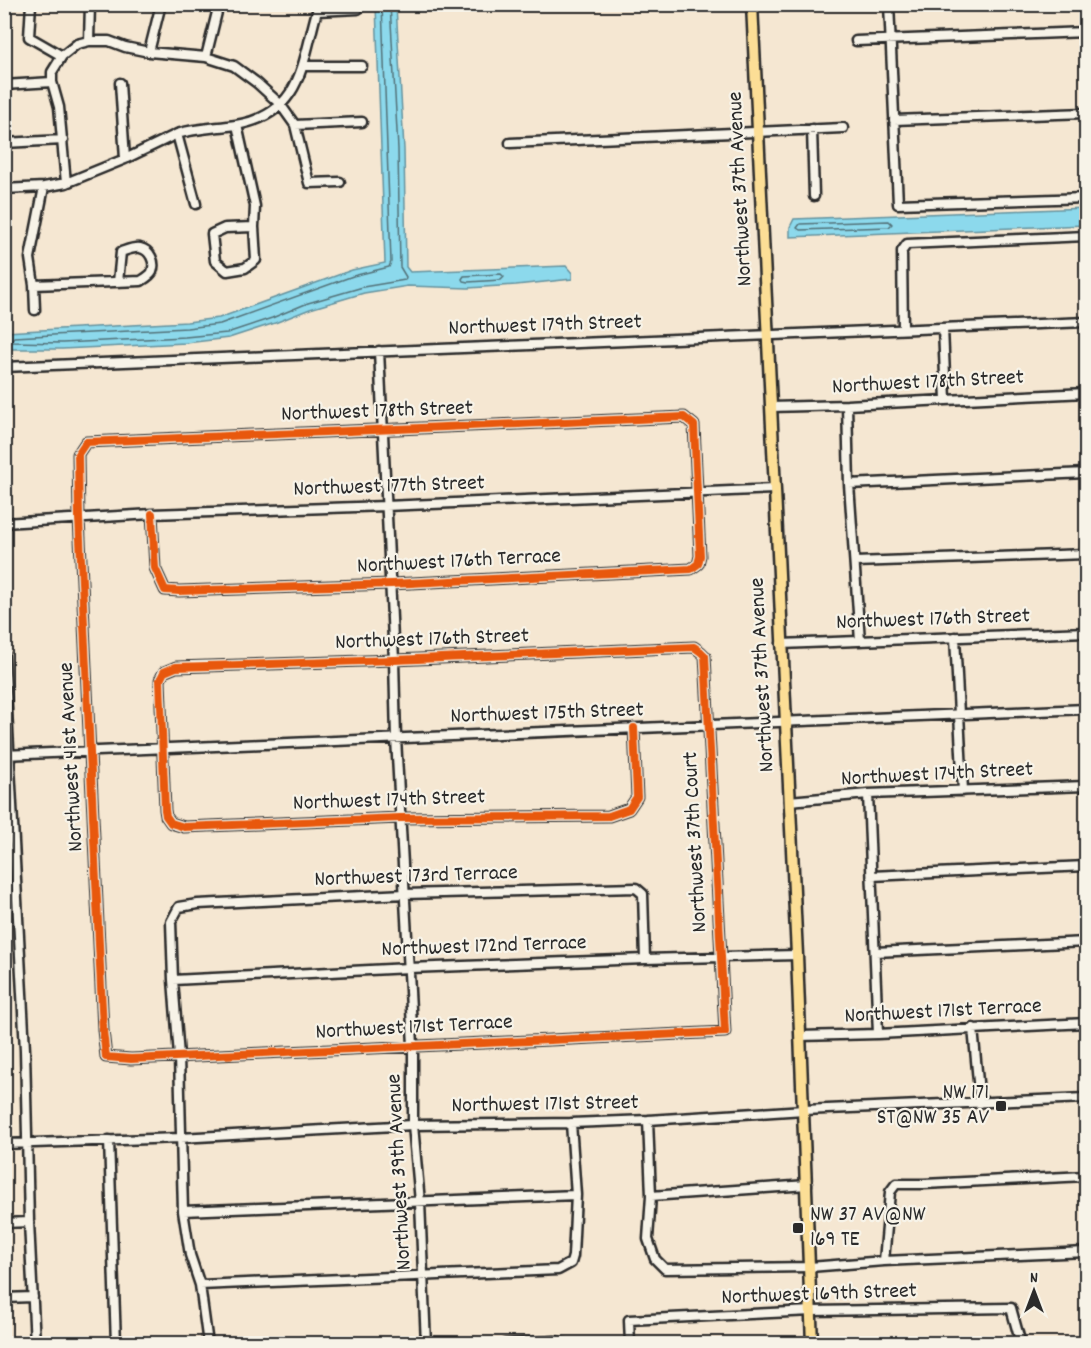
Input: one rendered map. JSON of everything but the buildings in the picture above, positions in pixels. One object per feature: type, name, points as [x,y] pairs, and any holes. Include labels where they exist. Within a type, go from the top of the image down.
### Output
[{"type":"main road","name":"Northwest 37th Avenue","points":[[752,4],[804,1110],[812,1344]]},
{"type":"street","points":[[31,4],[29,37],[62,56]]},
{"type":"street","points":[[89,41],[90,4]]},
{"type":"street","points":[[149,52],[161,4]]},
{"type":"street","points":[[206,57],[219,4]]},
{"type":"street","points":[[889,4],[898,204],[1086,198]]},
{"type":"street","points":[[4,189],[44,187],[66,183],[186,131],[237,125],[260,119],[271,113],[289,96],[303,66],[317,8],[358,9]]},
{"type":"street","points":[[856,42],[1086,32]]},
{"type":"street","points":[[66,183],[59,106],[52,82],[52,72],[62,56],[77,44],[89,41],[109,41],[149,52],[206,57],[234,66],[280,104],[295,125],[309,183],[340,182]]},
{"type":"street","points":[[303,66],[362,66]]},
{"type":"street","points":[[4,85],[52,82]]},
{"type":"street","points":[[120,83],[125,159]]},
{"type":"street","points":[[894,120],[1086,113]]},
{"type":"street","points":[[295,125],[362,122]]},
{"type":"street","points":[[237,125],[255,206],[256,260],[245,268],[227,271],[215,261],[212,234],[225,228],[254,227]]},
{"type":"street","points":[[510,143],[843,128]]},
{"type":"street","points":[[812,129],[814,196]]},
{"type":"street","points":[[177,134],[196,204]]},
{"type":"street","points":[[4,142],[63,140]]},
{"type":"street","points":[[35,310],[30,258],[44,187]]},
{"type":"street","points":[[903,329],[902,251],[907,244],[1086,236]]},
{"type":"street","points":[[34,285],[118,282],[141,281],[152,271],[153,261],[150,253],[142,248],[121,252],[118,282]]},
{"type":"street","name":"Northwest 179th Street","points":[[4,367],[1086,322]]},
{"type":"street","points":[[943,328],[946,400]]},
{"type":"street","name":"Northwest 39th Avenue","points":[[379,351],[396,738],[413,1046],[413,1125],[420,1202],[426,1344]]},
{"type":"street","name":"Northwest 178th Street","points":[[771,407],[1086,393]]},
{"type":"street","points":[[847,405],[849,483],[860,641]]},
{"type":"street","name":"Northwest 178th Street","points":[[78,454],[86,442],[684,417],[693,425],[697,493]]},
{"type":"street","name":"Northwest 41st Avenue","points":[[78,454],[79,518],[106,1058]]},
{"type":"street","points":[[849,483],[1086,473]]},
{"type":"street","name":"Northwest 177th Street","points":[[4,523],[152,514],[774,489]]},
{"type":"street","name":"Northwest 176th Terrace","points":[[152,514],[155,568],[165,590],[391,584],[691,569],[698,564],[700,556],[697,493]]},
{"type":"street","points":[[855,562],[1086,554]]},
{"type":"street","name":"Northwest 176th Street","points":[[782,644],[1086,632]]},
{"type":"street","points":[[955,637],[963,791]]},
{"type":"street","name":"Northwest 176th Street","points":[[162,748],[160,680],[164,672],[176,667],[694,647],[701,652]]},
{"type":"street","points":[[4,652],[7,755],[25,1050],[29,1222],[35,1344]]},
{"type":"street","name":"Northwest 37th Court","points":[[701,652],[705,657],[725,1032]]},
{"type":"street","name":"Northwest 175th Street","points":[[7,755],[1086,709]]},
{"type":"street","name":"Northwest 174th Street","points":[[162,748],[166,816],[176,826],[400,818],[609,816],[629,809],[637,796],[634,728]]},
{"type":"street","name":"Northwest 174th Street","points":[[789,801],[868,795],[1086,786]]},
{"type":"street","points":[[868,795],[878,1034]]},
{"type":"street","points":[[872,876],[1086,866]]},
{"type":"street","name":"Northwest 173rd Terrace","points":[[173,980],[171,922],[179,907],[198,904],[405,894],[636,888],[643,894],[645,959]]},
{"type":"street","points":[[875,952],[1086,942]]},
{"type":"street","name":"Northwest 172nd Terrace","points":[[173,980],[409,968],[797,955]]},
{"type":"street","points":[[173,980],[179,1056],[183,1212],[190,1255],[200,1285],[208,1344]]},
{"type":"street","name":"Northwest 171st Terrace","points":[[800,1036],[1086,1023]]},
{"type":"street","points":[[973,1028],[980,1103]]},
{"type":"street","name":"Northwest 171st Terrace","points":[[106,1058],[131,1059],[725,1032]]},
{"type":"street","name":"Northwest 171st Street","points":[[4,1144],[180,1138],[413,1125],[648,1120],[804,1110],[1086,1098]]},
{"type":"street","points":[[648,1120],[651,1196],[648,1239],[655,1259],[665,1269],[810,1267],[884,1261],[1086,1252]]},
{"type":"street","points":[[200,1285],[558,1270],[571,1263],[576,1195],[571,1123]]},
{"type":"street","points":[[109,1140],[116,1344]]},
{"type":"street","points":[[884,1261],[890,1192],[896,1184],[1086,1176]]},
{"type":"street","points":[[651,1196],[807,1185]]},
{"type":"street","points":[[183,1212],[576,1195]]},
{"type":"street","points":[[4,1222],[29,1222]]},
{"type":"street","points":[[4,1298],[33,1297]]},
{"type":"street","name":"Northwest 169th Street","points":[[630,1344],[629,1320],[812,1311],[1011,1308],[1021,1344]]},
{"type":"street","points":[[505,1344],[555,1341],[566,1344]]},
{"type":"water","points":[[376,5],[396,5],[404,149],[406,267],[410,272],[566,266],[572,273],[572,279],[468,288],[408,286],[364,293],[310,309],[229,338],[186,343],[62,349],[5,349],[5,332],[187,322],[219,318],[352,270],[385,263]]},
{"type":"water","points":[[1086,208],[1086,225],[790,237],[790,227],[794,219]]},
{"type":"water","points":[[5,1009],[9,1132],[4,1136]]},
{"type":"cycle path","points":[[152,514],[155,568],[165,590],[391,584],[691,569],[698,564],[700,556],[694,425],[684,417],[86,442],[78,454],[79,518],[106,1057],[131,1059],[725,1032],[705,656],[694,647],[176,667],[164,672],[160,680],[165,810],[171,823],[184,827],[400,818],[609,816],[629,809],[637,797],[634,728]]},
{"type":"place","name":"NW 171 ST@NW 35 AV","points":[[1001,1106]]},
{"type":"place","name":"NW 37 AV@NW 169 TE","points":[[798,1228]]}]
